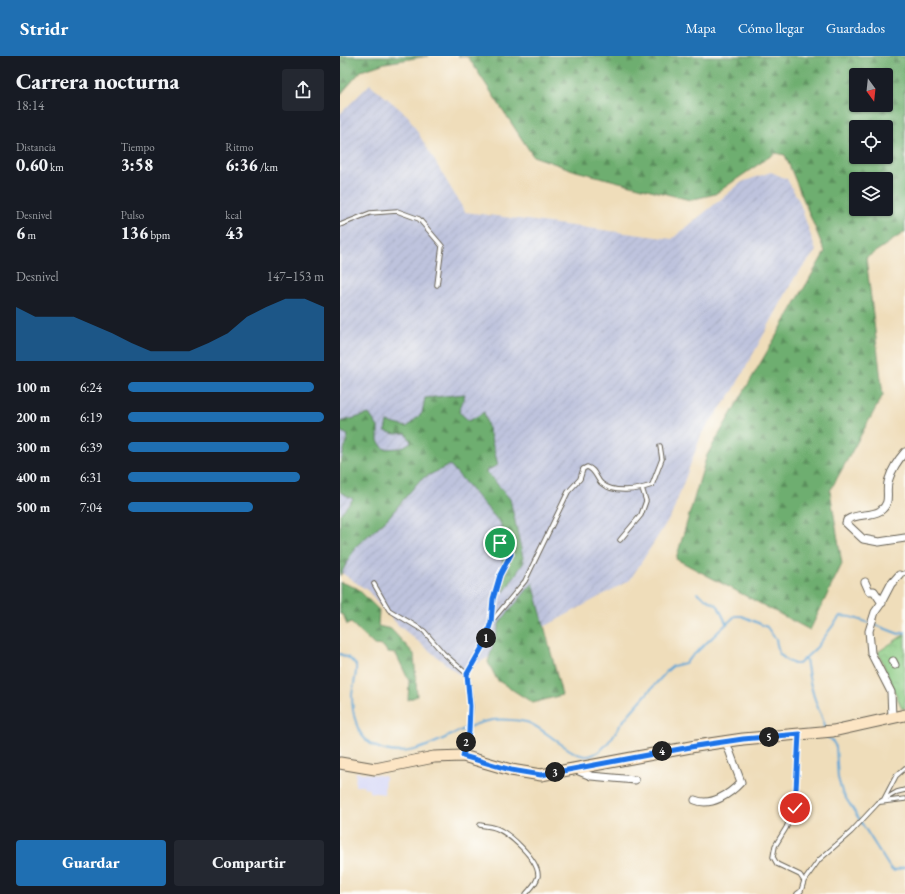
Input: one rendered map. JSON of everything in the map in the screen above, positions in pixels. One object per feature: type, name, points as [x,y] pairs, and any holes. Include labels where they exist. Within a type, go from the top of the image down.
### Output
[{"type":"street","points":[[904,455],[898,461],[889,479],[888,501],[886,506],[875,514],[853,516],[847,520],[846,523],[863,539],[879,542],[905,538]]},
{"type":"street","points":[[892,717],[891,692],[871,653],[869,632],[873,619],[891,584],[902,574]]},
{"type":"street","points":[[865,582],[869,591],[874,591],[882,603]]},
{"type":"street","points":[[340,763],[374,769],[434,757],[463,756],[511,770],[541,775],[643,755],[726,742],[833,731],[905,715]]},
{"type":"street","points":[[695,800],[702,803],[709,803],[741,782],[726,742]]},
{"type":"street","points":[[574,769],[591,776],[636,780]]},
{"type":"lane","points":[[340,225],[370,213],[397,211],[419,219],[442,246],[437,285]]},
{"type":"lane","points":[[491,622],[525,581],[568,492],[580,479],[583,469],[587,466],[591,468],[601,483],[613,489],[642,488],[652,485],[662,458],[660,446]]},
{"type":"lane","points":[[620,540],[640,515],[646,501],[642,488]]},
{"type":"lane","points":[[463,756],[469,732],[470,706],[467,674],[484,644],[491,622],[493,599],[511,554],[508,542],[500,543]]},
{"type":"lane","points":[[374,584],[390,610],[424,632],[443,653],[467,674]]},
{"type":"lane","points":[[799,734],[795,808],[786,828],[775,846],[774,857],[777,864],[800,875],[804,881]]},
{"type":"lane","points":[[883,800],[896,776],[905,768]]},
{"type":"lane","points":[[797,894],[801,891],[804,881],[819,860],[851,832],[878,803],[898,792],[905,790]]},
{"type":"lane","points":[[878,803],[905,799]]},
{"type":"lane","points":[[480,825],[493,827],[505,833],[517,843],[535,864],[538,877],[526,894]]},
{"type":"shaded area","points":[[370,84],[408,116],[465,212],[672,239],[742,182],[771,172],[787,179],[799,201],[816,251],[795,277],[733,391],[702,433],[672,514],[630,580],[458,674],[398,625],[367,590],[340,572],[340,114]]},
{"type":"shaded area","points":[[356,772],[385,776],[384,794],[369,792],[369,789],[364,788],[362,785],[355,786]]},
{"type":"green space","points":[[340,56],[428,56],[385,63],[361,71],[340,95]]},
{"type":"green space","points":[[458,56],[905,56],[905,232],[866,258],[883,395],[830,491],[842,564],[810,630],[676,559],[707,455],[825,252],[785,155],[775,153],[715,194],[690,200],[576,171],[533,156],[468,57]]},
{"type":"green space","points":[[465,394],[459,412],[469,421],[484,412],[498,465],[486,471],[510,499],[524,562],[504,592],[501,524],[450,465],[421,479],[387,519],[355,547],[340,576],[340,514],[353,499],[340,492],[340,466],[348,435],[340,431],[340,422],[369,414],[378,427],[378,441],[384,449],[401,448],[411,442],[406,433],[395,434],[385,431],[387,422],[407,427],[422,413],[425,398]]},
{"type":"green space","points":[[340,582],[357,588],[379,610],[378,626],[391,629],[414,654],[417,696],[408,700],[409,681],[396,654],[388,653],[383,646],[374,645],[350,622],[347,625],[343,615],[340,614]]},
{"type":"green space","points":[[533,583],[562,695],[533,703],[497,680],[488,662],[500,622]]},
{"type":"green space","points":[[905,634],[905,708],[902,709],[878,652]]},
{"type":"waterway","points":[[697,593],[718,606],[726,623]]},
{"type":"waterway","points":[[340,654],[349,658],[356,665],[356,673],[352,691],[353,712],[361,734],[374,746],[394,752],[408,751],[422,748],[478,724],[493,720],[505,720],[522,721],[533,725],[568,749],[585,756],[592,755],[603,748],[628,715],[668,670],[673,666],[685,663],[735,616],[742,616],[767,627],[776,640],[779,653],[786,660],[794,664],[799,664],[817,647],[840,616],[851,617],[869,623]]},
{"type":"waterway","points":[[873,624],[899,634],[905,632]]},
{"type":"waterway","points":[[806,659],[811,688],[823,718],[824,728]]},
{"type":"waterway","points":[[825,736],[832,740],[836,747],[838,778],[842,792],[890,868],[893,871],[905,867]]},
{"type":"route","points":[[500,543],[508,542],[511,554],[500,575],[493,599],[491,622],[484,644],[467,674],[470,706],[469,732],[463,756],[511,770],[541,775],[696,746],[743,739],[799,734],[795,808]]}]
